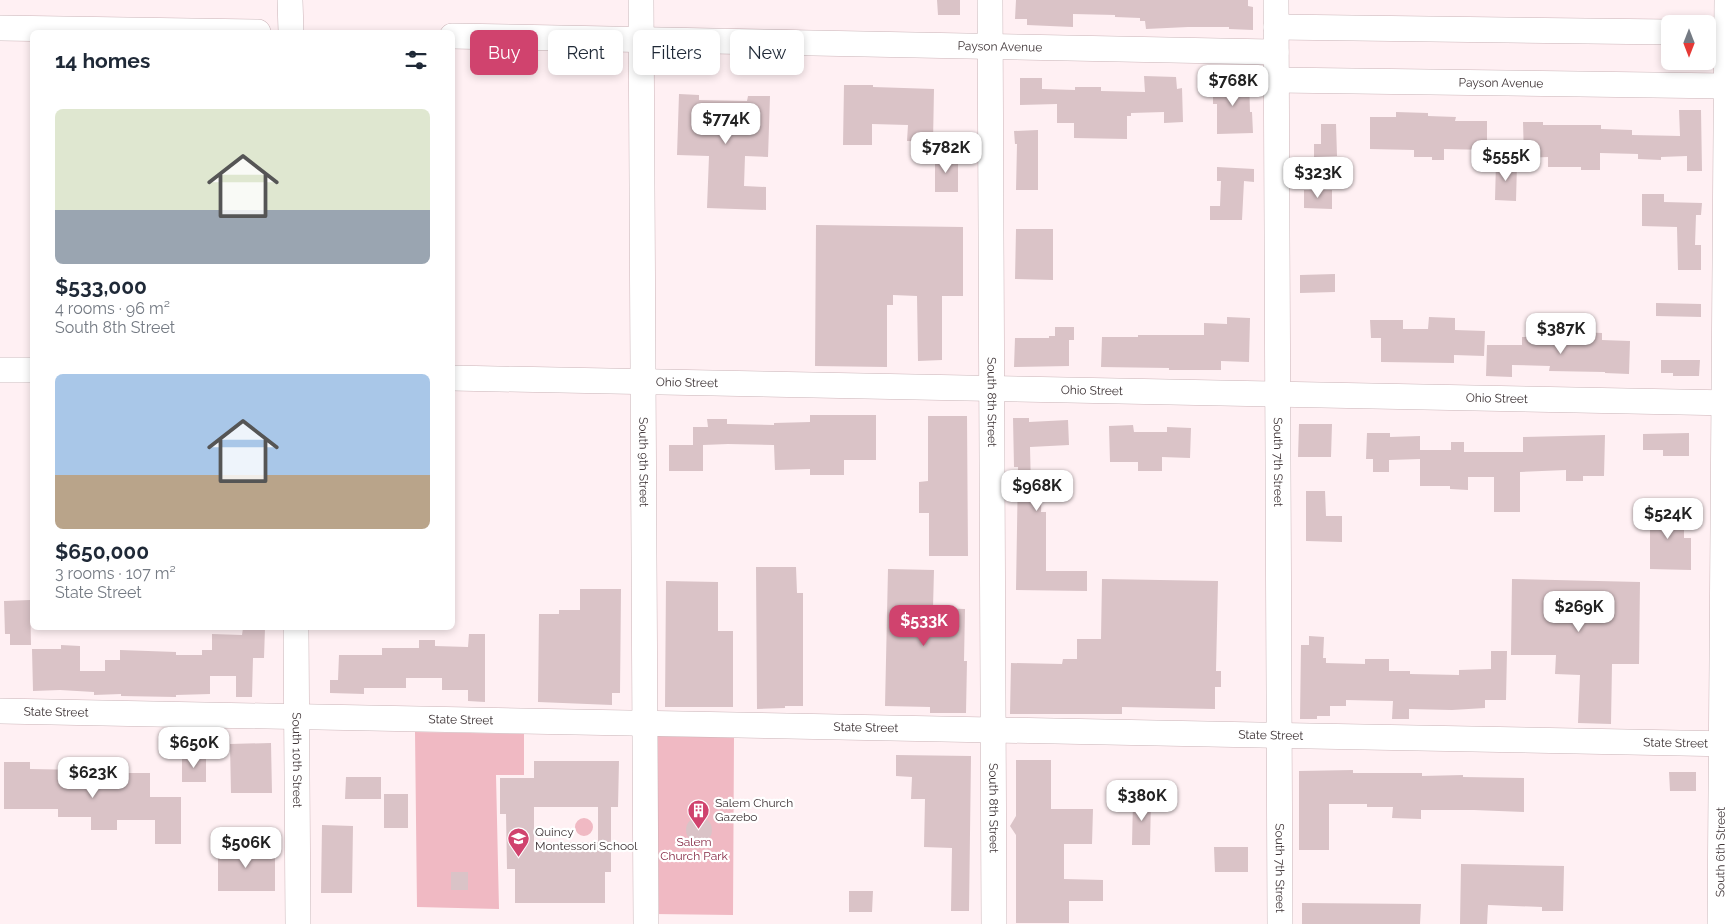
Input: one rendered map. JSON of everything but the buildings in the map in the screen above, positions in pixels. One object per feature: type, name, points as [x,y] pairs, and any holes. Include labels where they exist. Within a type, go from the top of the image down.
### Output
[{"type":"street","points":[[290,0],[291,30]]},
{"type":"street","name":"South 9th Street","points":[[641,0],[641,30]]},
{"type":"street","name":"South 8th Street","points":[[990,0],[994,924]]},
{"type":"street","name":"South 7th Street","points":[[1276,0],[1280,924]]},
{"type":"street","name":"South 6th Street","points":[[1720,924],[1727,744],[1728,403],[1726,86],[1729,59],[1717,32],[1727,0]]},
{"type":"street","points":[[1276,27],[1661,32]]},
{"type":"street","points":[[0,28],[129,30]]},
{"type":"street","name":"Payson Avenue","points":[[455,36],[633,40]]},
{"type":"street","name":"Payson Avenue","points":[[720,42],[1276,52]]},
{"type":"street","name":"South 9th Street","points":[[641,75],[646,924]]},
{"type":"street","name":"Payson Avenue","points":[[1276,80],[1726,86]]},
{"type":"street","points":[[0,370],[30,370]]},
{"type":"street","name":"Ohio Street","points":[[455,378],[1728,403]]},
{"type":"street","name":"South 10th Street","points":[[296,630],[298,924]]},
{"type":"street","name":"State Street","points":[[0,711],[1727,744]]},
{"type":"green space","name":"Quincy Montessori School","points":[[415,732],[524,734],[524,775],[496,775],[499,909],[417,907]]},
{"type":"green space","name":"Salem Church Park","points":[[655,736],[734,737],[733,915],[654,914]]},
{"type":"green space","points":[[580,818],[588,818],[593,823],[591,834],[580,836],[575,831],[575,823]]},
{"type":"place","name":"Salem Church Gazebo","points":[[699,829]]},
{"type":"place","name":"Quincy Montessori School","points":[[519,858]]}]
